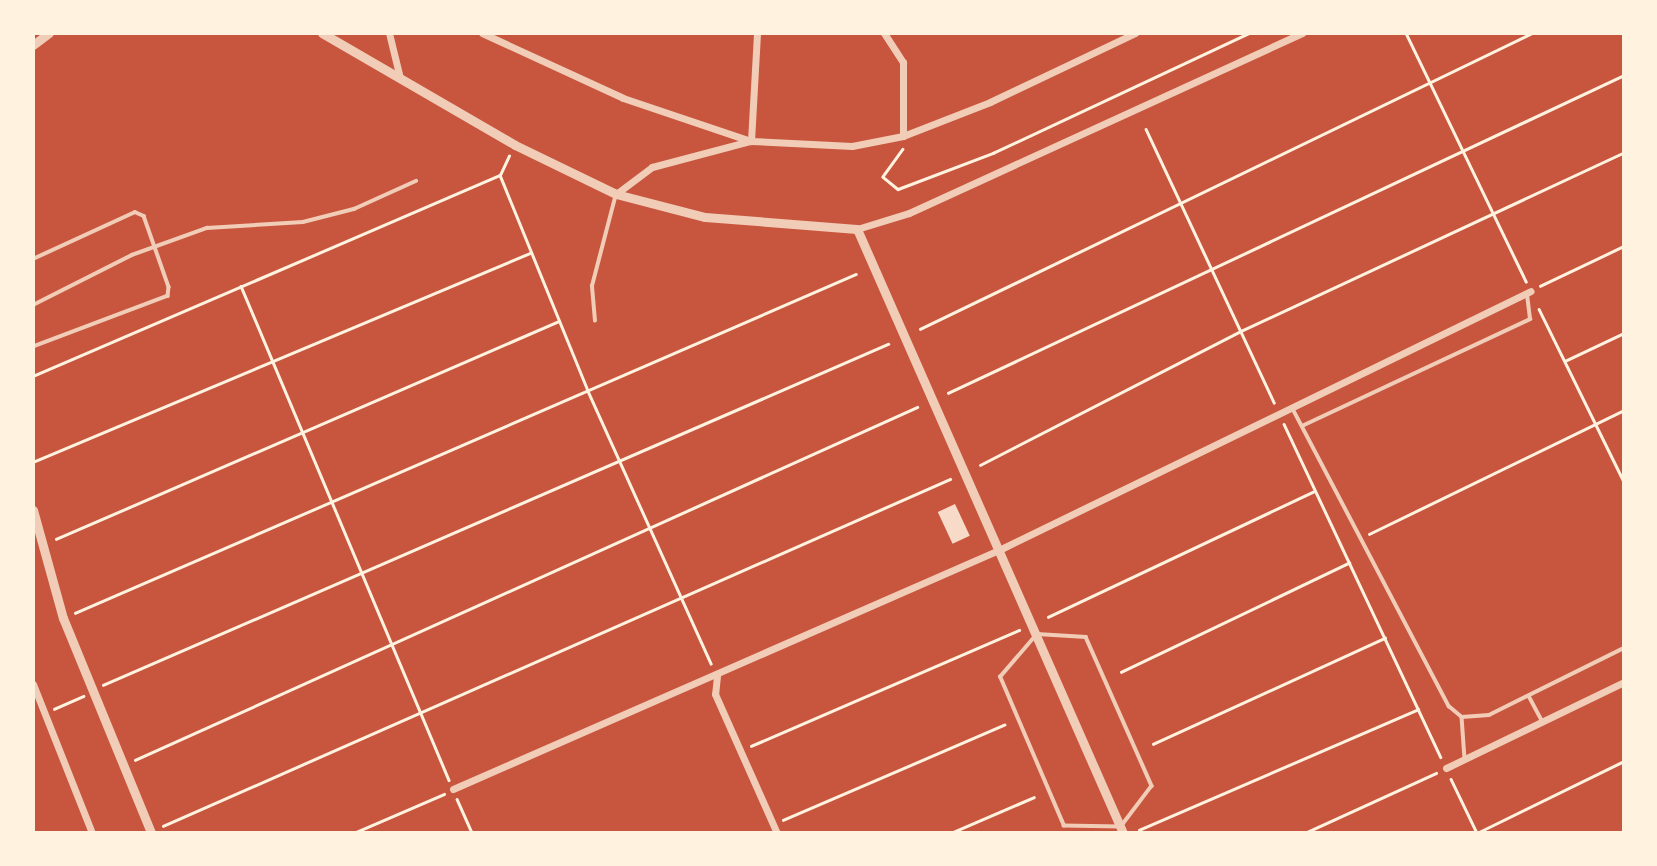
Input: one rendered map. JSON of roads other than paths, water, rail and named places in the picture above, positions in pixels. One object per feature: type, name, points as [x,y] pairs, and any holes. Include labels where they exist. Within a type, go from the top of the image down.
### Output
[{"type":"street","points":[[33,46],[49,33]]},
{"type":"street","points":[[322,33],[515,145],[616,194],[705,217],[857,229],[909,213],[1303,33]]},
{"type":"street","points":[[388,33],[400,78]]},
{"type":"street","points":[[482,33],[623,98],[751,141],[852,146],[903,136],[1135,33]]},
{"type":"street","points":[[751,141],[757,33]]},
{"type":"street","points":[[884,33],[903,62],[903,136]]},
{"type":"street","points":[[616,194],[652,167],[751,141]]},
{"type":"street","points":[[857,229],[1001,550],[1122,830]]},
{"type":"street","points":[[453,789],[1001,550],[1529,292]]},
{"type":"street","points":[[33,510],[63,618],[150,832]]},
{"type":"street","points":[[717,676],[715,694],[777,833]]},
{"type":"street","points":[[1446,768],[1624,682]]},
{"type":"street","points":[[33,684],[36,698],[45,713],[92,833]]},
{"type":"lane","points":[[33,305],[156,247],[207,228],[303,222],[354,209],[416,181]]},
{"type":"lane","points":[[595,321],[592,286],[616,194]]},
{"type":"lane","points":[[33,259],[135,212],[144,216],[156,247],[168,296],[33,347]]},
{"type":"lane","points":[[1302,426],[1530,319],[1529,292]]},
{"type":"lane","points":[[1293,407],[1449,706],[1462,717],[1489,715],[1624,648]]},
{"type":"lane","points":[[1037,634],[1086,637],[1152,786],[1122,830],[1064,825],[1005,689],[1000,677],[1037,634]]},
{"type":"lane","points":[[1529,695],[1542,722]]},
{"type":"lane","points":[[1462,717],[1465,759]]}]
